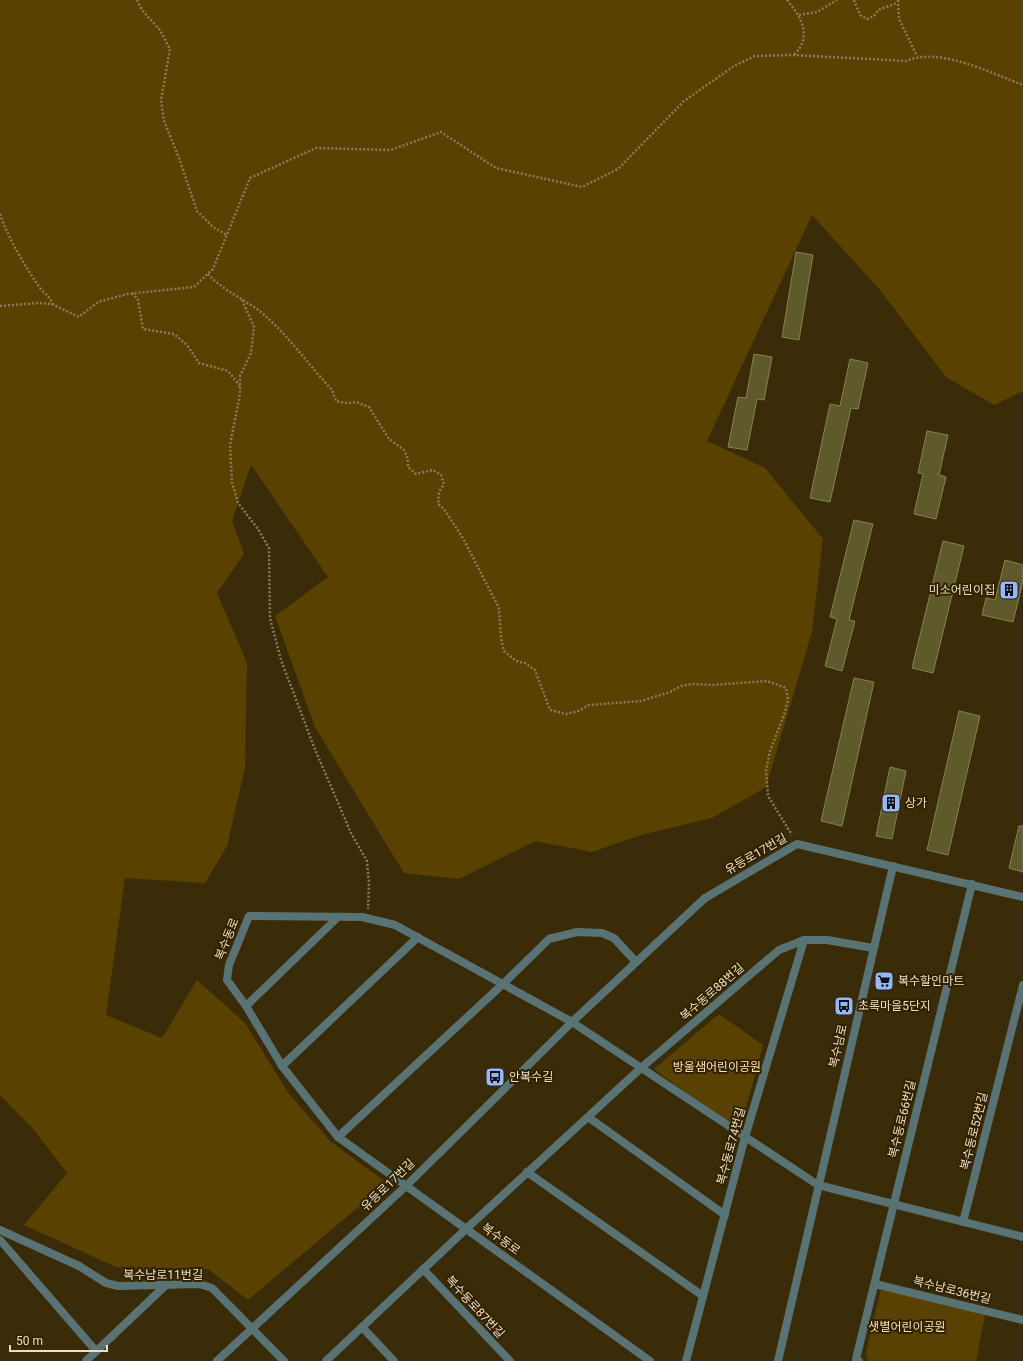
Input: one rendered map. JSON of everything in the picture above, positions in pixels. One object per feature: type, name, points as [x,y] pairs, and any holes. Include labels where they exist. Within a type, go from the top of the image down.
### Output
[{"type":"street","name":"유등로17번길","points":[[217,1361],[406,1186],[572,1022],[705,898],[796,844],[1023,897]]},
{"type":"street","name":"복수남로","points":[[778,1361],[893,866]]},
{"type":"street","name":"복수동로66번길","points":[[858,1360],[894,1204],[972,884]]},
{"type":"street","name":"복수동로","points":[[572,1022],[504,983],[395,925],[368,918],[338,916],[249,916],[228,965],[227,980],[246,1006],[282,1066],[338,1137],[650,1361]]},
{"type":"street","points":[[246,1006],[338,916]]},
{"type":"street","points":[[338,1137],[504,983],[549,939],[577,932],[602,933],[614,938],[636,962]]},
{"type":"street","points":[[282,1066],[418,937]]},
{"type":"street","name":"복수동로88번길","points":[[466,1229],[641,1068],[779,950],[804,940],[827,940],[874,948]]},
{"type":"street","name":"복수동로74번길","points":[[686,1361],[745,1137],[804,940]]},
{"type":"street","name":"복수동로52번길","points":[[963,1222],[1023,984]]},
{"type":"street","points":[[572,1022],[818,1185],[1023,1237]]},
{"type":"street","points":[[588,1117],[725,1215]]},
{"type":"street","points":[[527,1172],[703,1296]]},
{"type":"street","points":[[326,1361],[466,1229]]},
{"type":"street","name":"복수남로11번길","points":[[0,1230],[80,1266],[106,1283],[118,1286],[199,1284],[212,1288],[284,1361]]},
{"type":"street","points":[[0,1240],[96,1351]]},
{"type":"street","name":"복수동로87번길","points":[[423,1269],[510,1361]]},
{"type":"street","name":"복수남로36번길","points":[[875,1284],[1023,1320]]},
{"type":"street","points":[[86,1361],[166,1285]]},
{"type":"street","points":[[362,1327],[394,1361]]},
{"type":"path","points":[[137,0],[142,10],[160,30],[170,49],[162,100],[164,121],[180,158],[197,211],[213,227],[225,234],[229,233]]},
{"type":"path","points":[[787,0],[799,15],[805,33],[803,42],[794,55]]},
{"type":"path","points":[[799,15],[817,12],[837,0]]},
{"type":"path","points":[[854,0],[860,15],[867,19],[874,16],[878,10],[897,1],[899,19],[917,56]]},
{"type":"path","points":[[0,306],[38,303],[54,305],[79,316],[98,302],[132,293],[194,287],[213,269],[229,233],[250,178],[316,148],[391,150],[441,132],[496,168],[582,187],[618,169],[684,101],[734,66],[755,56],[794,55],[907,61],[917,56],[957,60],[1023,85]]},
{"type":"path","points":[[0,214],[12,242],[41,288],[51,299],[54,305]]},
{"type":"path","points":[[208,274],[241,300],[260,312],[280,331],[332,390],[336,402],[346,404],[356,402],[369,407],[389,439],[404,450],[408,459],[408,467],[412,472],[416,474],[433,470],[441,475],[444,484],[439,492],[438,504],[444,509],[464,540],[499,608],[500,631],[504,651],[516,661],[525,663],[535,670],[550,710],[566,714],[578,711],[589,705],[641,701],[681,686],[694,684],[712,685],[767,681],[786,688],[788,700],[784,715],[770,751],[766,770],[768,796],[780,813],[796,844]]},
{"type":"path","points":[[132,293],[138,300],[143,329],[174,334],[188,345],[199,363],[228,371],[240,386]]},
{"type":"path","points":[[241,300],[254,327],[250,353],[240,376],[239,405],[230,446],[232,482],[238,503],[254,523],[269,548],[270,618],[281,660],[314,747],[351,833],[367,862],[369,884],[368,918]]},
{"type":"green space","points":[[0,0],[1023,0],[1023,391],[994,405],[946,377],[880,290],[812,215],[707,441],[765,468],[823,539],[812,632],[766,787],[712,818],[641,835],[592,852],[535,841],[459,879],[404,873],[315,727],[275,616],[328,577],[251,465],[232,521],[244,554],[217,593],[247,663],[245,768],[227,846],[205,883],[125,878],[106,1015],[162,1038],[197,980],[245,1023],[289,1094],[331,1142],[387,1183],[248,1300],[208,1269],[116,1267],[24,1225],[67,1173],[34,1130],[0,1095]]},
{"type":"green space","name":"방울샘어린이공원","points":[[719,1014],[763,1045],[739,1133],[654,1069]]},
{"type":"green space","name":"샛별어린이공원","points":[[882,1285],[986,1311],[976,1361],[868,1361],[866,1353]]},
{"type":"building","points":[[796,252],[813,255],[799,340],[782,337]]},
{"type":"building","points":[[754,354],[772,357],[764,400],[757,399],[747,450],[728,447],[738,397],[746,398]]},
{"type":"building","points":[[850,359],[868,363],[858,409],[851,408],[830,502],[810,498],[830,404],[840,406]]},
{"type":"building","points":[[927,431],[948,435],[939,475],[946,477],[936,519],[914,514],[923,474],[918,473]]},
{"type":"building","points":[[854,520],[873,524],[849,620],[855,621],[842,671],[825,666],[837,619],[830,617]]},
{"type":"building","points":[[943,541],[964,546],[933,673],[912,668]]},
{"type":"building","name":"미소어린이집","points":[[1005,560],[1023,565],[1023,581],[1013,622],[982,615],[986,598],[995,600]]},
{"type":"building","points":[[854,678],[874,682],[842,826],[821,821]]},
{"type":"building","points":[[959,711],[980,716],[948,855],[927,850]]},
{"type":"building","name":"상가","points":[[890,767],[906,771],[892,839],[876,836]]},
{"type":"building","points":[[1019,826],[1023,826],[1023,872],[1009,868]]},
{"type":"place","name":"미소어린이집","points":[[1009,590]]},
{"type":"place","name":"상가","points":[[891,803]]},
{"type":"place","name":"복수할인마트","points":[[884,981]]},
{"type":"place","name":"초록마을5단지","points":[[844,1006]]},
{"type":"place","name":"안복수길","points":[[495,1077]]}]
